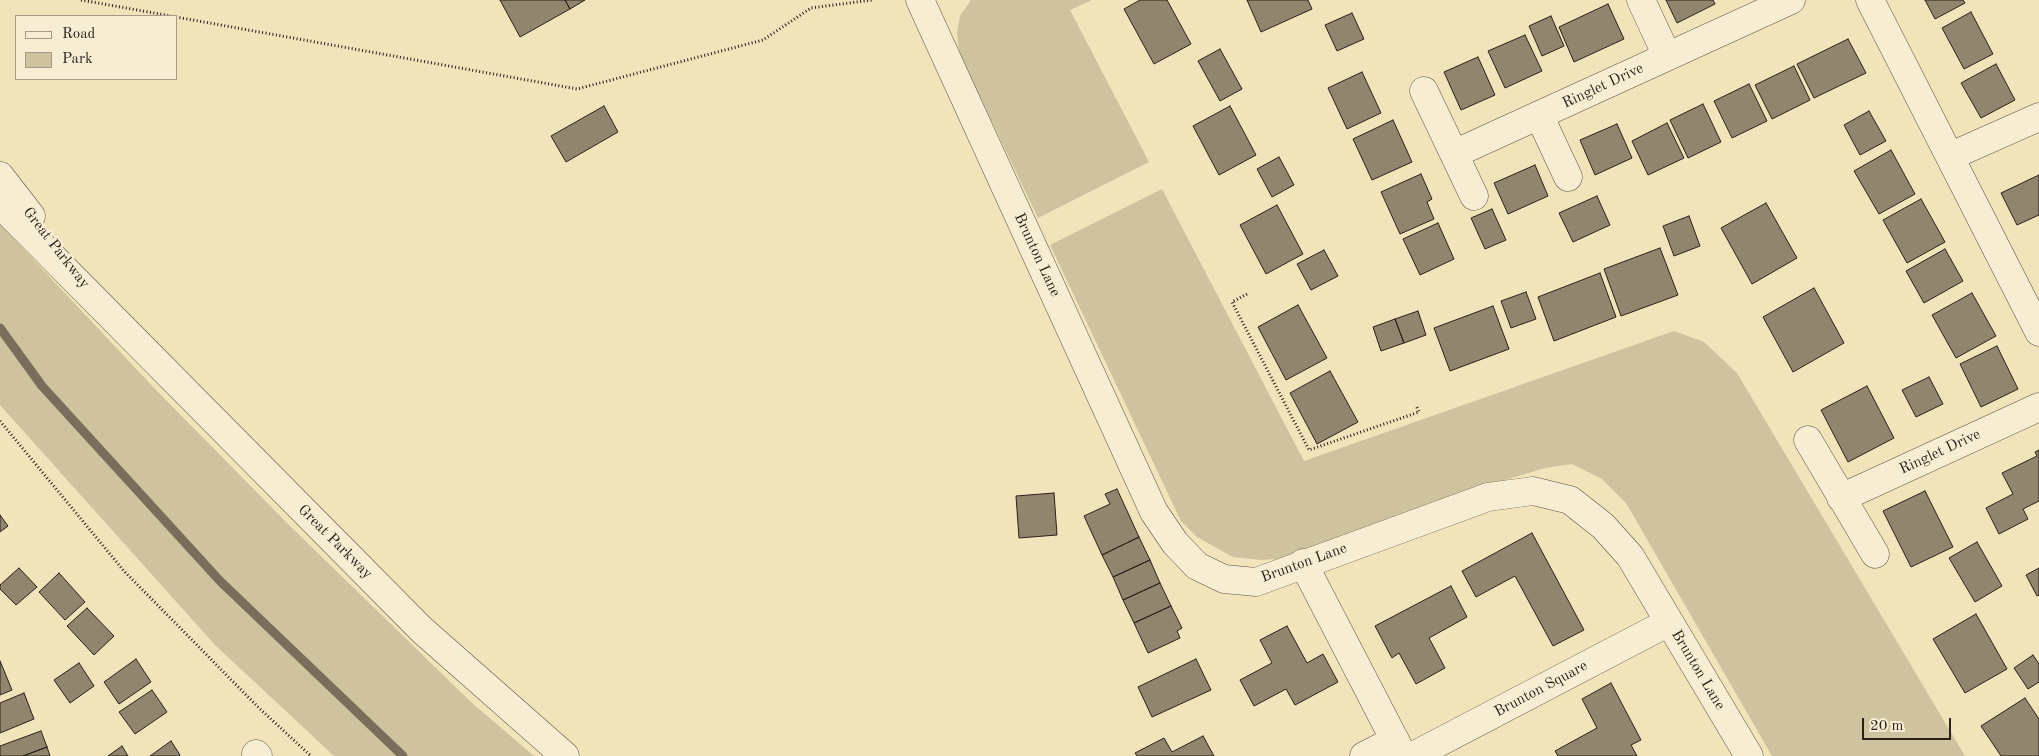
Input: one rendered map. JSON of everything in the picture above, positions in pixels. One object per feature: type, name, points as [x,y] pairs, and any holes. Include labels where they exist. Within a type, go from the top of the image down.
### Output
[{"type":"street","name":"Brunton Lane","points":[[920,0],[1154,512],[1175,543],[1197,566],[1224,579],[1256,582],[1303,563],[1488,497],[1533,490],[1570,500],[1602,526],[1630,556],[1749,756]]},
{"type":"street","points":[[1641,0],[1667,56]]},
{"type":"street","name":"Ringlet Drive","points":[[1454,154],[1791,0]]},
{"type":"street","points":[[1870,0],[2039,332]]},
{"type":"street","points":[[1424,91],[1474,196]]},
{"type":"street","points":[[1539,115],[1568,177]]},
{"type":"street","points":[[1951,156],[2039,117]]},
{"type":"street","name":"Great Parkway","points":[[0,176],[113,320]]},
{"type":"street","name":"Great Parkway","points":[[0,204],[422,630],[565,756]]},
{"type":"street","name":"Ringlet Drive","points":[[1841,498],[2039,407]]},
{"type":"street","points":[[1808,440],[1875,554]]},
{"type":"street","points":[[1303,563],[1404,751]]},
{"type":"street","name":"Brunton Square","points":[[1364,756],[1404,751],[1669,622]]},
{"type":"path","points":[[81,0],[165,15]]},
{"type":"path","points":[[178,17],[577,89],[763,40],[811,8],[872,0]]},
{"type":"path","points":[[1247,294],[1232,302],[1309,450],[1419,412],[1416,405]]},
{"type":"path","points":[[0,421],[124,572],[260,709],[311,756]]},
{"type":"green space","points":[[971,0],[1092,0],[1070,10],[1149,162],[1038,218],[959,53],[957,32],[960,16]]},
{"type":"green space","points":[[1162,189],[1304,461],[1674,331],[1704,342],[1737,373],[1965,756],[1772,756],[1626,503],[1602,479],[1572,464],[1545,468],[1462,493],[1290,558],[1261,560],[1233,557],[1197,537],[1181,521],[1050,245]]},
{"type":"green space","points":[[0,224],[156,390],[292,528],[472,703],[534,756],[334,756],[215,645],[0,405]]},
{"type":"building","points":[[500,0],[565,0],[570,9],[520,37]]},
{"type":"building","points":[[565,0],[585,0],[570,9]]},
{"type":"building","points":[[1140,0],[1167,0],[1191,44],[1154,64],[1124,9]]},
{"type":"building","points":[[1247,0],[1308,0],[1312,9],[1261,32]]},
{"type":"building","points":[[1666,0],[1713,0],[1715,4],[1677,23]]},
{"type":"building","points":[[1925,0],[1963,0],[1965,3],[1935,19]]},
{"type":"building","points":[[1608,4],[1624,39],[1574,62],[1559,27]]},
{"type":"building","points":[[1971,12],[1993,54],[1964,69],[1942,28]]},
{"type":"building","points":[[1352,13],[1364,39],[1337,51],[1325,25]]},
{"type":"building","points":[[1551,16],[1564,46],[1542,56],[1529,26]]},
{"type":"building","points":[[1525,35],[1542,71],[1505,88],[1488,51]]},
{"type":"building","points":[[1848,39],[1866,73],[1814,98],[1797,64]]},
{"type":"building","points":[[1220,49],[1242,89],[1220,101],[1198,61]]},
{"type":"building","points":[[1478,57],[1495,95],[1461,110],[1444,72]]},
{"type":"building","points":[[1996,64],[2015,100],[1981,118],[1961,83]]},
{"type":"building","points":[[1794,66],[1810,100],[1772,119],[1755,85]]},
{"type":"building","points":[[1362,72],[1381,113],[1347,129],[1328,88]]},
{"type":"building","points":[[1749,84],[1767,121],[1732,138],[1714,101]]},
{"type":"building","points":[[1703,104],[1721,142],[1688,158],[1670,120]]},
{"type":"building","points":[[604,106],[618,132],[566,162],[551,136]]},
{"type":"building","points":[[1230,106],[1256,155],[1219,175],[1193,126]]},
{"type":"building","points":[[1869,111],[1886,141],[1860,155],[1844,125]]},
{"type":"building","points":[[1393,120],[1412,162],[1372,180],[1353,139]]},
{"type":"building","points":[[1667,123],[1684,158],[1648,175],[1632,141]]},
{"type":"building","points":[[1617,124],[1632,158],[1595,175],[1580,140]]},
{"type":"building","points":[[1891,150],[1915,194],[1879,214],[1854,171]]},
{"type":"building","points":[[1279,157],[1294,185],[1272,197],[1257,169]]},
{"type":"building","points":[[1535,165],[1548,196],[1508,214],[1494,183]]},
{"type":"building","points":[[1421,174],[1432,199],[1427,202],[1434,219],[1400,234],[1381,192]]},
{"type":"building","points":[[2039,175],[2039,215],[2017,225],[2001,193]]},
{"type":"building","points":[[1597,196],[1610,225],[1573,242],[1559,213]]},
{"type":"building","points":[[1921,199],[1945,242],[1907,263],[1883,220]]},
{"type":"building","points":[[1766,203],[1797,258],[1752,284],[1721,228]]},
{"type":"building","points":[[1277,205],[1303,254],[1266,274],[1240,225]]},
{"type":"building","points":[[1492,209],[1506,240],[1485,249],[1471,218]]},
{"type":"building","points":[[1689,216],[1700,246],[1674,256],[1663,226]]},
{"type":"building","points":[[1438,223],[1454,259],[1420,275],[1403,239]]},
{"type":"building","points":[[1660,248],[1678,295],[1621,316],[1604,269]]},
{"type":"building","points":[[1945,249],[1963,281],[1924,303],[1906,271]]},
{"type":"building","points":[[1324,250],[1338,276],[1311,290],[1297,264]]},
{"type":"building","points":[[1600,273],[1616,317],[1554,341],[1538,297]]},
{"type":"building","points":[[1814,288],[1844,343],[1793,372],[1763,317]]},
{"type":"building","points":[[1526,292],[1536,319],[1511,328],[1501,301]]},
{"type":"building","points":[[1972,293],[1996,336],[1956,358],[1932,315]]},
{"type":"building","points":[[1298,305],[1327,358],[1286,380],[1258,327]]},
{"type":"building","points":[[1493,306],[1509,349],[1450,371],[1434,328]]},
{"type":"building","points":[[1418,311],[1426,335],[1404,343],[1395,319]]},
{"type":"building","points":[[1395,319],[1404,343],[1381,351],[1373,327]]},
{"type":"building","points":[[1997,346],[2018,389],[1981,407],[1960,364]]},
{"type":"building","points":[[1330,371],[1358,422],[1317,444],[1290,393]]},
{"type":"building","points":[[1929,377],[1943,404],[1916,417],[1902,390]]},
{"type":"building","points":[[1867,386],[1894,438],[1848,462],[1821,410]]},
{"type":"building","points":[[2039,450],[2039,501],[2023,509],[2028,519],[1999,534],[1986,508],[2013,494],[2002,473],[2037,456],[2035,452]]},
{"type":"building","points":[[1117,489],[1139,537],[1102,555],[1084,516],[1110,504],[1105,494]]},
{"type":"building","points":[[1925,491],[1953,547],[1911,567],[1883,511]]},
{"type":"building","points":[[1054,493],[1057,535],[1019,538],[1016,496]]},
{"type":"building","points":[[0,515],[8,526],[0,532]]},
{"type":"building","points":[[1532,533],[1584,630],[1553,646],[1515,576],[1476,597],[1462,571]]},
{"type":"building","points":[[1139,537],[1150,560],[1113,577],[1102,555]]},
{"type":"building","points":[[1977,542],[2002,586],[1975,602],[1949,558]]},
{"type":"building","points":[[1150,560],[1160,583],[1123,600],[1113,577]]},
{"type":"building","points":[[19,568],[37,587],[16,605],[0,589],[0,585]]},
{"type":"building","points":[[2039,568],[2039,595],[2037,596],[2026,575]]},
{"type":"building","points":[[59,573],[85,602],[65,620],[39,592]]},
{"type":"building","points":[[1160,583],[1171,606],[1134,623],[1123,600]]},
{"type":"building","points":[[1451,586],[1467,617],[1429,638],[1445,668],[1416,684],[1399,653],[1392,658],[1375,626]]},
{"type":"building","points":[[1171,606],[1182,628],[1177,631],[1180,638],[1148,653],[1134,623]]},
{"type":"building","points":[[87,608],[114,636],[94,655],[67,626]]},
{"type":"building","points":[[1976,614],[2007,669],[1965,693],[1933,639]]},
{"type":"building","points":[[1287,626],[1307,663],[1323,654],[1338,682],[1295,705],[1286,689],[1254,706],[1240,680],[1272,663],[1260,640]]},
{"type":"building","points":[[2033,655],[2039,664],[2039,682],[2028,689],[2014,668]]},
{"type":"building","points":[[136,659],[151,682],[119,704],[104,682]]},
{"type":"building","points":[[1196,659],[1211,690],[1152,717],[1138,687]]},
{"type":"building","points":[[0,661],[12,690],[0,695]]},
{"type":"building","points":[[79,663],[94,686],[70,703],[54,680]]},
{"type":"building","points":[[1611,683],[1641,740],[1631,745],[1637,756],[1558,756],[1555,751],[1597,728],[1582,699]]},
{"type":"building","points":[[152,690],[167,712],[135,734],[119,712]]},
{"type":"building","points":[[24,693],[34,719],[0,733],[0,703]]},
{"type":"building","points":[[2025,698],[2039,719],[2039,756],[2001,756],[1981,726]]},
{"type":"building","points":[[41,731],[47,747],[23,756],[0,756],[0,746]]},
{"type":"building","points":[[1203,736],[1214,756],[1137,756],[1135,753],[1164,738],[1172,752]]},
{"type":"building","points":[[171,741],[179,756],[150,756]]},
{"type":"building","points":[[122,746],[128,756],[108,756]]},
{"type":"building","points":[[47,747],[50,756],[23,756]]},
{"type":"waterway","points":[[0,328],[42,386],[220,581],[403,756]]}]
